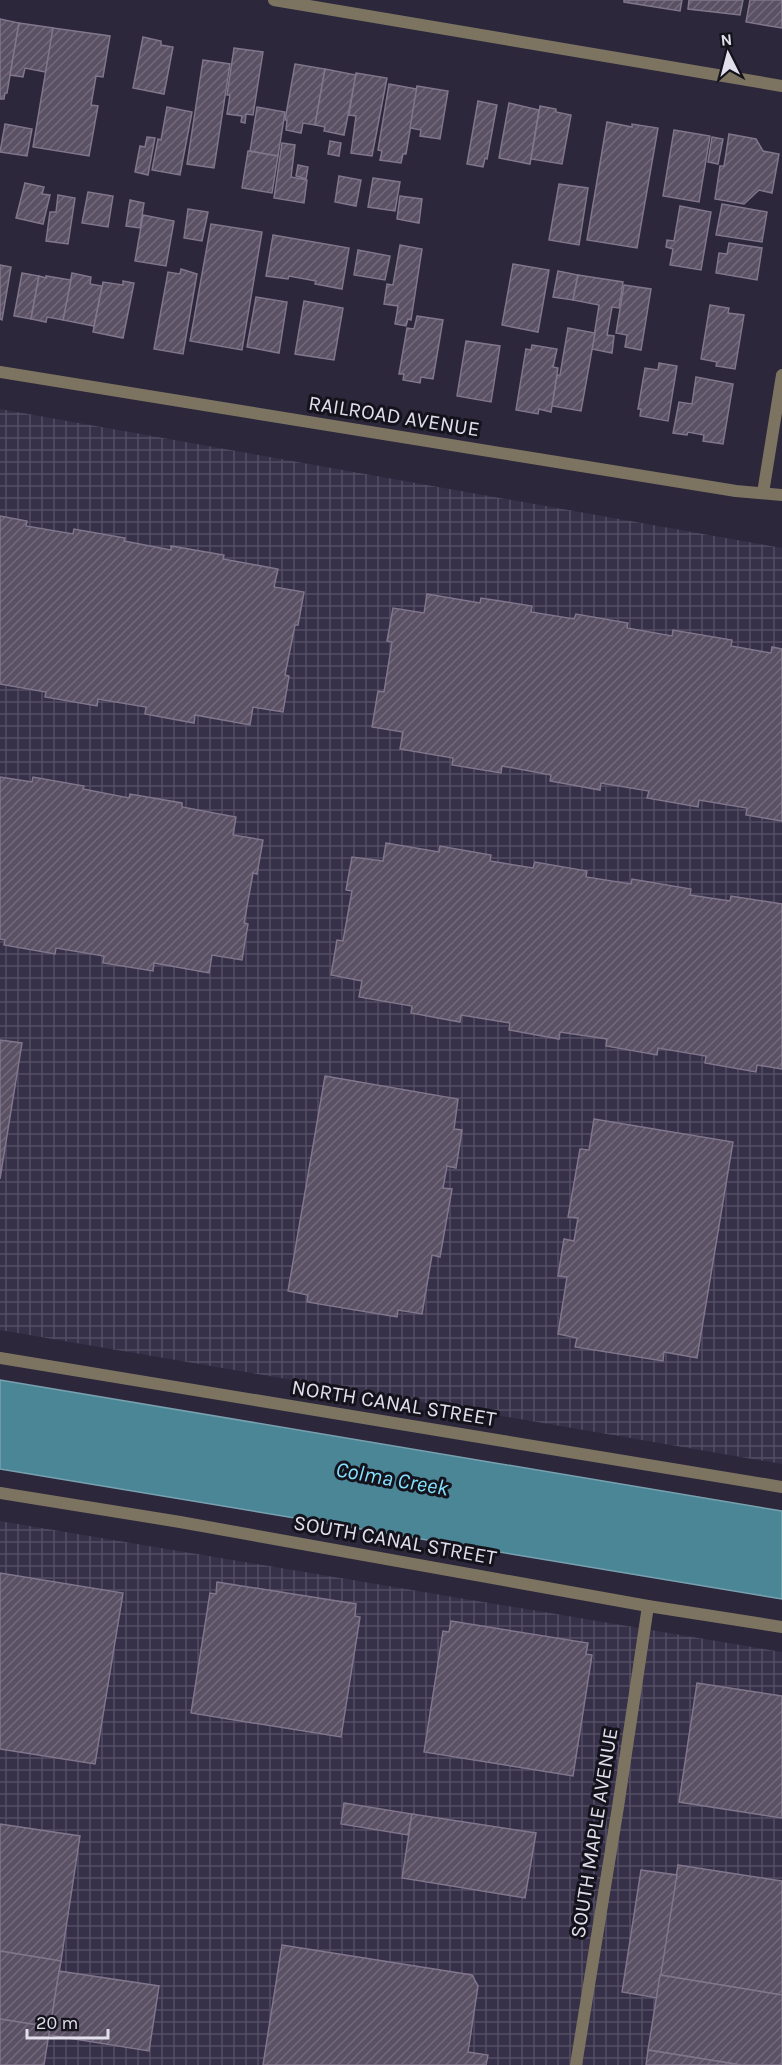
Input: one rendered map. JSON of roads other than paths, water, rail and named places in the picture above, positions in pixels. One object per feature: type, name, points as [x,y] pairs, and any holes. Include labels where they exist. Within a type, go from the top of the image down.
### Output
[{"type":"street","points":[[274,0],[782,86]]},
{"type":"street","name":"RAILROAD AVENUE","points":[[0,372],[724,489],[782,495]]},
{"type":"street","points":[[763,493],[782,375]]},
{"type":"street","name":"NORTH CANAL STREET","points":[[0,1358],[782,1487]]},
{"type":"street","name":"SOUTH CANAL STREET","points":[[0,1493],[180,1522],[648,1606],[782,1627]]},
{"type":"street","name":"SOUTH MAPLE AVENUE","points":[[576,2065],[648,1606]]},
{"type":"water","name":"Colma Creek","points":[[0,1380],[782,1511],[782,1599],[0,1469]]}]
